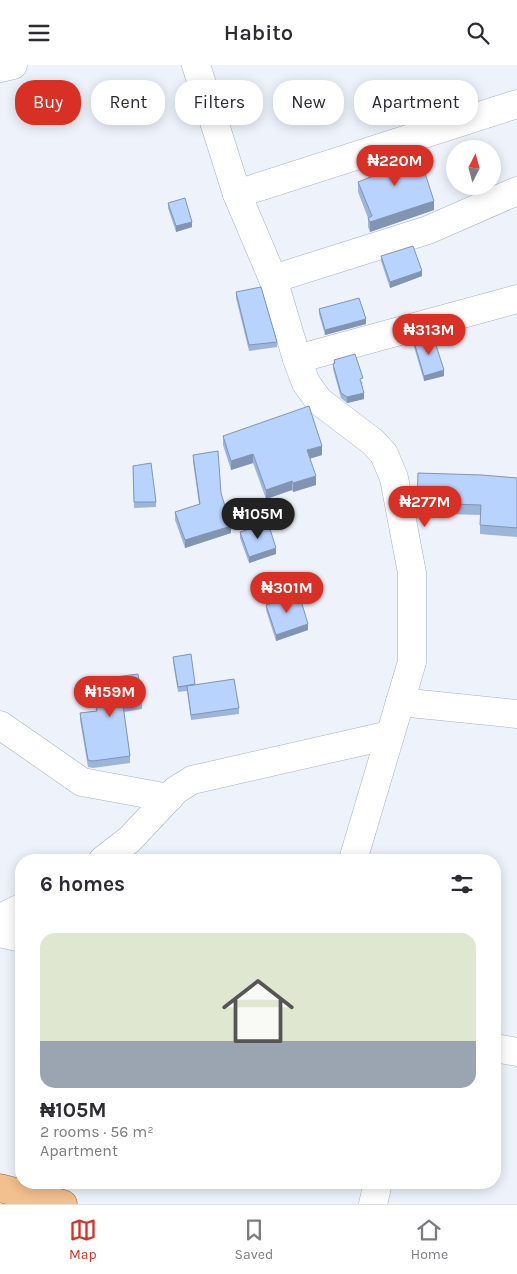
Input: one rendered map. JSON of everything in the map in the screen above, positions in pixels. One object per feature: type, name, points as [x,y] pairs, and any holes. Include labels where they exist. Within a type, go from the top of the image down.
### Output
[{"type":"main road","points":[[0,1188],[63,1204]]},
{"type":"street","points":[[0,68],[13,65]]},
{"type":"street","points":[[196,65],[237,194],[273,279],[306,383],[319,401],[373,441],[384,454],[394,478],[412,573],[412,662],[355,854]]},
{"type":"street","points":[[237,194],[517,104]]},
{"type":"street","points":[[273,279],[428,230],[517,191]]},
{"type":"street","points":[[297,359],[517,299]]},
{"type":"street","points":[[400,702],[517,715]]},
{"type":"street","points":[[0,725],[82,782],[169,799]]},
{"type":"street","points":[[111,854],[130,839],[176,790],[192,780],[390,735]]},
{"type":"street","points":[[0,918],[15,911]]},
{"type":"street","points":[[0,933],[15,937]]},
{"type":"street","points":[[372,1204],[376,1189]]},
{"type":"building","points":[[394,150],[398,167],[420,158],[434,201],[370,222],[368,218],[372,216],[358,182],[376,175],[372,157]]},
{"type":"building","points":[[185,198],[192,222],[176,226],[168,203]]},
{"type":"building","points":[[413,246],[422,271],[390,282],[381,256]]},
{"type":"building","points":[[261,287],[277,342],[249,345],[236,292]]},
{"type":"building","points":[[359,298],[366,319],[325,330],[319,309]]},
{"type":"building","points":[[433,336],[444,370],[424,376],[414,342]]},
{"type":"building","points":[[355,354],[363,378],[360,379],[364,393],[347,397],[341,393],[333,364],[335,363],[334,360]]},
{"type":"building","points":[[309,406],[322,446],[307,450],[316,476],[293,483],[292,481],[266,490],[253,454],[231,461],[223,436]]},
{"type":"building","points":[[218,451],[221,493],[231,526],[185,540],[175,512],[200,504],[193,455]]},
{"type":"building","points":[[151,463],[156,502],[134,502],[133,466]]},
{"type":"building","points":[[418,473],[517,478],[517,528],[480,525],[481,505],[417,503]]},
{"type":"building","points":[[268,523],[276,548],[249,557],[240,532]]},
{"type":"building","points":[[299,594],[308,624],[276,635],[266,605]]},
{"type":"building","points":[[191,654],[195,684],[178,687],[173,657]]},
{"type":"building","points":[[138,674],[142,702],[123,705],[130,756],[88,760],[80,713],[97,711],[93,680]]},
{"type":"building","points":[[234,679],[239,708],[191,715],[187,686]]}]
